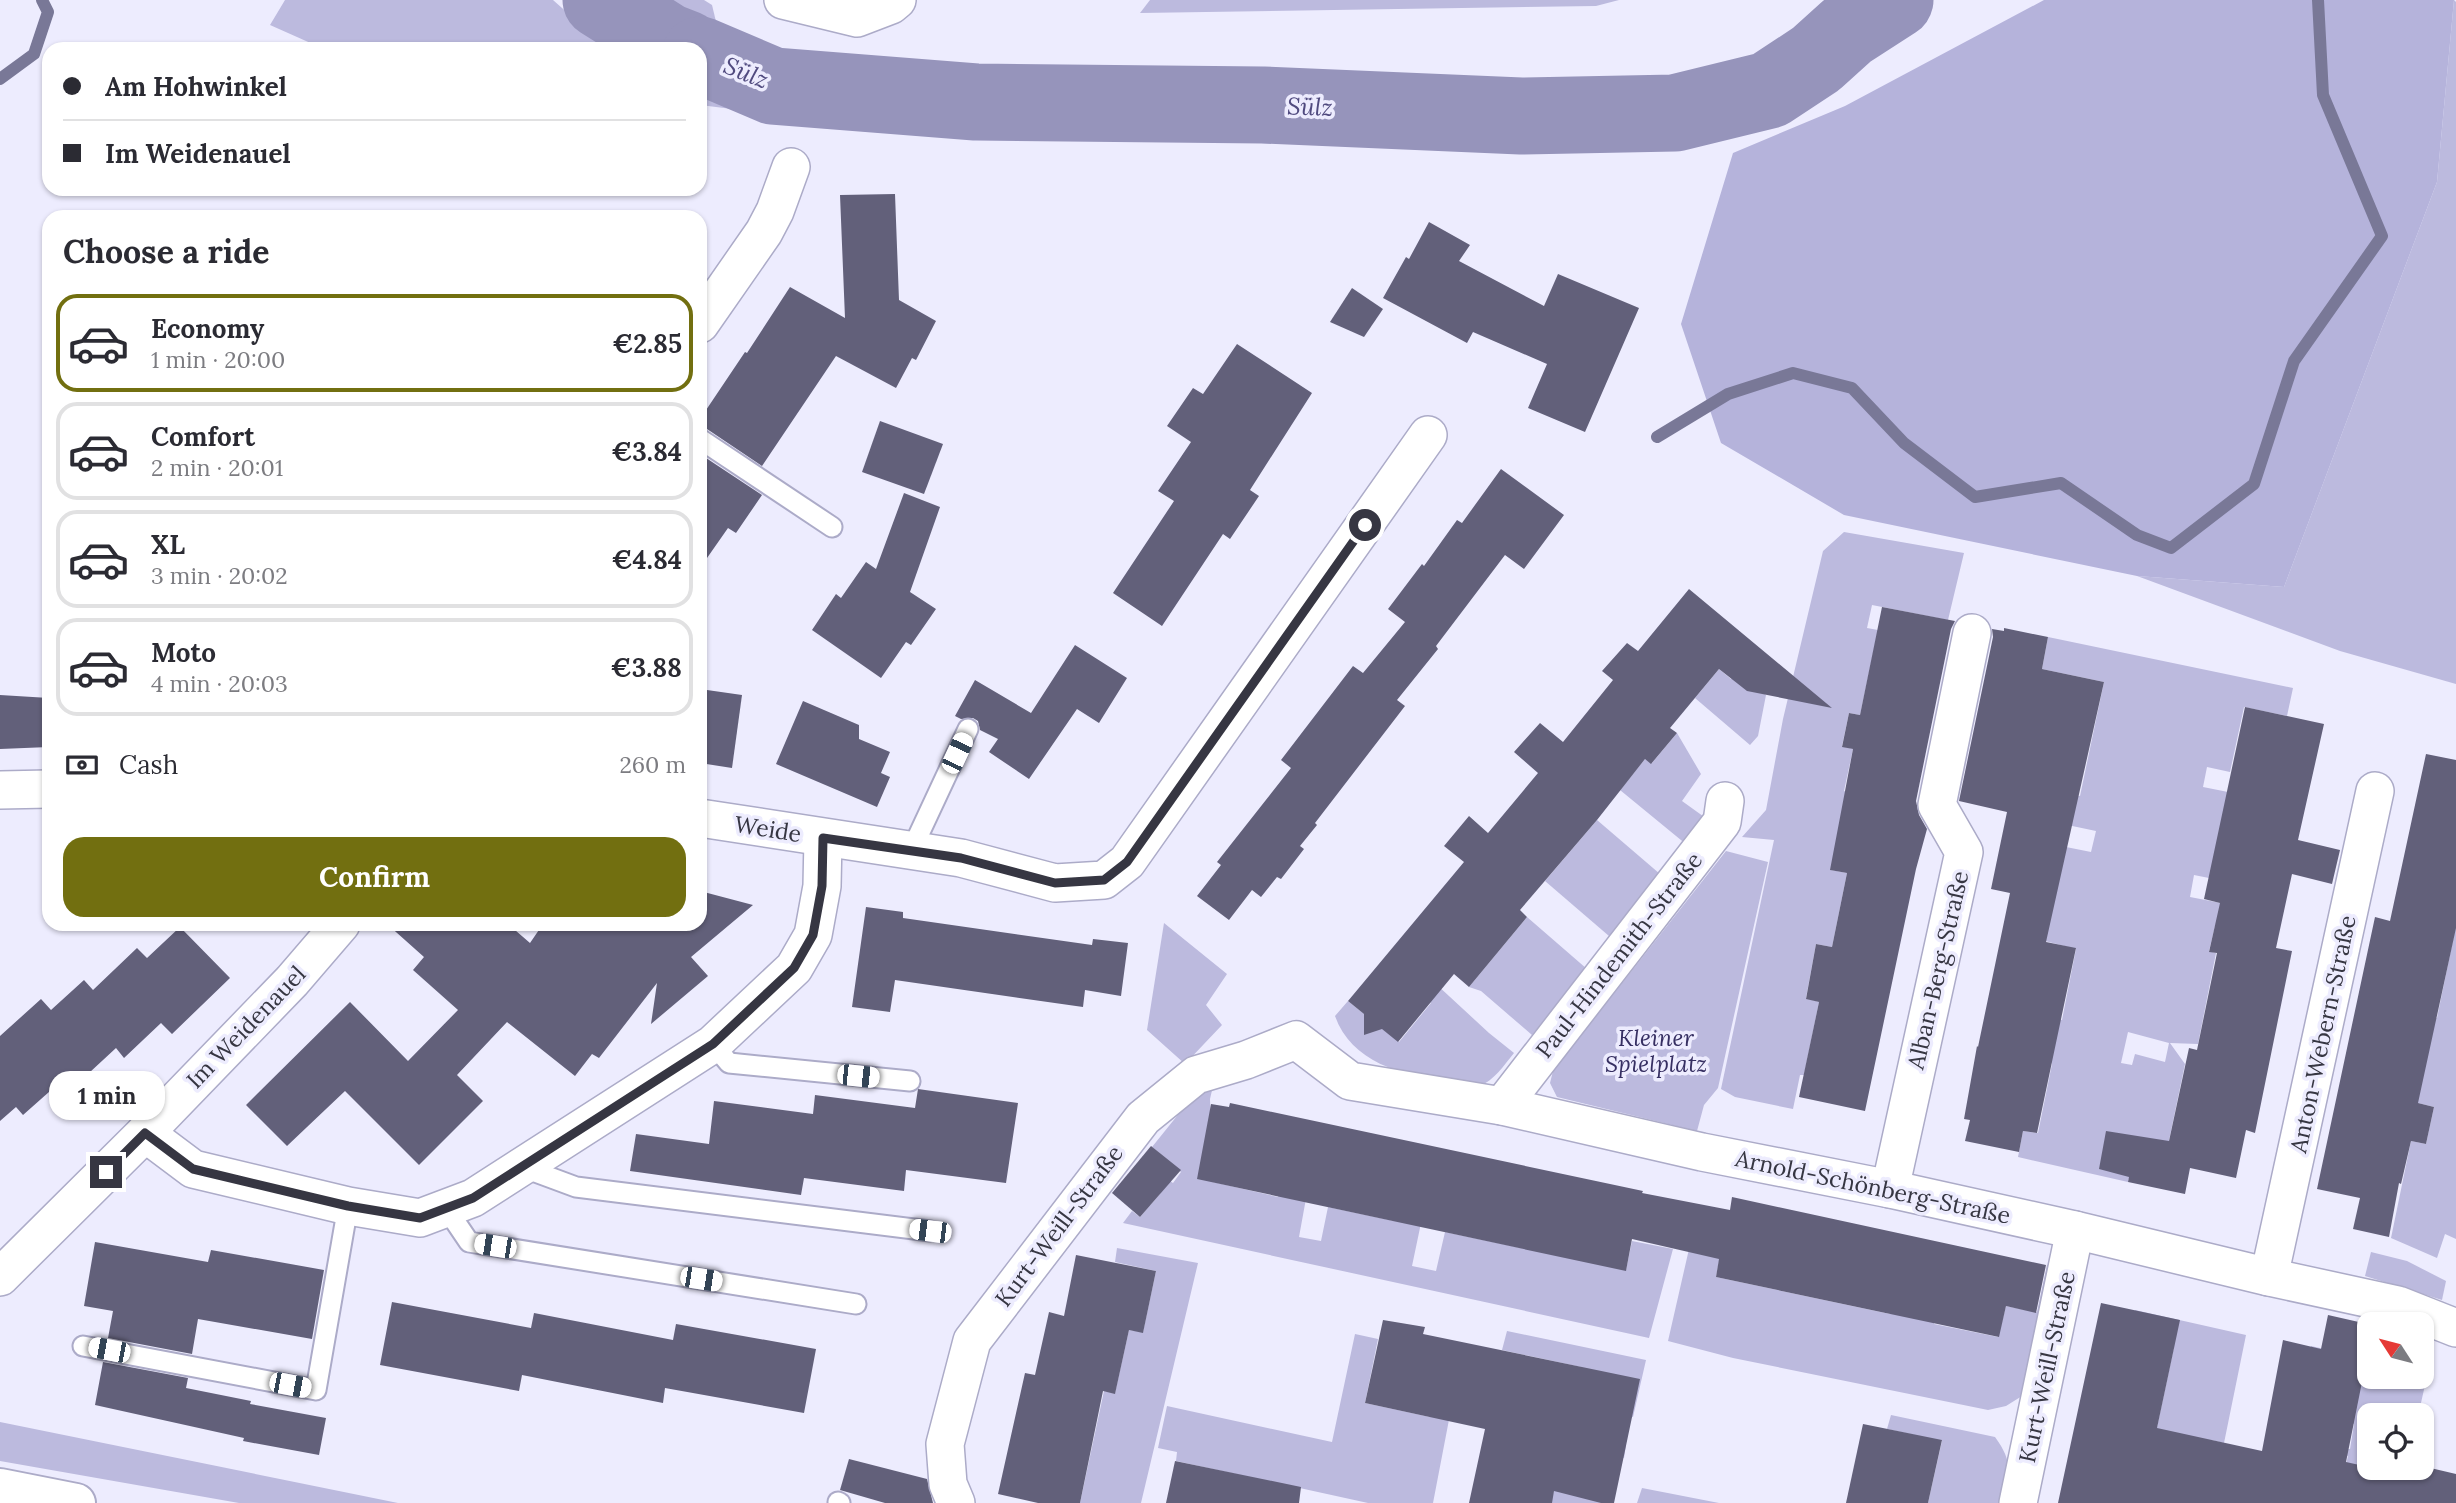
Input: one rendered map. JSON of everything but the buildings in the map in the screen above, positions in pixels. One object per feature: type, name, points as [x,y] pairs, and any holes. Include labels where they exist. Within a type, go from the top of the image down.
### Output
[{"type":"main road","points":[[0,1488],[76,1503]]},
{"type":"street","points":[[783,0],[857,18],[897,0]]},
{"type":"street","points":[[707,314],[764,232],[775,211],[791,167]]},
{"type":"street","name":"Weide","points":[[707,819],[912,849],[961,858],[1055,883],[1104,880],[1127,862],[1428,435]]},
{"type":"street","name":"Alban-Berg-Straße","points":[[1890,1189],[1964,852],[1937,805],[1972,633]]},
{"type":"street","points":[[0,790],[42,789]]},
{"type":"street","name":"Anton-Webern-Straße","points":[[2269,1277],[2375,792]]},
{"type":"street","name":"Paul-Hindemith-Straße","points":[[1502,1105],[1722,822],[1725,801]]},
{"type":"street","points":[[145,1133],[193,1169],[348,1206],[420,1218],[473,1198],[713,1044],[794,968],[813,935],[822,886],[823,838]]},
{"type":"street","name":"Im Weidenauel","points":[[1,1273],[145,1133],[292,981],[335,931]]},
{"type":"street","name":"Arnold-Schönberg-Straße","points":[[1296,1040],[1350,1081],[1502,1105],[1702,1152],[1890,1189],[2075,1230],[2398,1305],[2456,1328]]},
{"type":"street","name":"Kurt-Weill-Straße","points":[[956,1503],[948,1484],[945,1444],[972,1341],[1143,1118],[1196,1075],[1246,1060],[1296,1040]]},
{"type":"street","name":"Kurt-Weill-Straße","points":[[2018,1503],[2075,1230]]},
{"type":"lane","points":[[707,444],[832,527]]},
{"type":"lane","points":[[912,849],[968,729]]},
{"type":"lane","points":[[713,1044],[729,1063],[910,1081]]},
{"type":"lane","points":[[522,1167],[576,1187],[930,1231]]},
{"type":"lane","points":[[83,1346],[316,1390],[348,1206]]},
{"type":"lane","points":[[446,1208],[469,1242],[856,1304]]},
{"type":"green space","points":[[285,0],[553,0],[580,24],[628,42],[308,42],[270,25]]},
{"type":"green space","points":[[664,0],[704,0],[712,5],[719,34]]},
{"type":"green space","points":[[1150,0],[1619,0],[1596,6],[1140,13]]},
{"type":"green space","points":[[2454,0],[2456,684],[2340,651],[2137,576],[2284,587],[2437,182]]},
{"type":"green space","points":[[707,73],[730,81],[740,110],[707,106]]},
{"type":"green space","points":[[1844,532],[1964,553],[1948,620],[1872,605],[1867,628],[1878,630],[1860,715],[1849,713],[1842,746],[1853,749],[1844,791],[1852,794],[1831,870],[1847,873],[1832,947],[1816,944],[1806,998],[1819,1002],[1804,1075],[1800,1075],[1793,1109],[1735,1097],[1721,1089],[1774,840],[1742,837],[1766,810],[1783,719],[1823,551]]},
{"type":"green space","points":[[2048,637],[2293,688],[2287,716],[2244,707],[2230,772],[2207,767],[2203,787],[2273,801],[2209,878],[2194,875],[2190,897],[2226,904],[2215,926],[2209,951],[2216,953],[2198,1044],[2170,1043],[2185,1064],[2167,1150],[2138,1144],[2128,1182],[2018,1157],[2023,1131],[2038,1133],[2052,1064],[2029,1013],[2062,1020],[2076,949],[2045,941],[2066,847],[2091,852],[2096,831],[2039,819],[2018,782],[2080,796],[2104,682],[2042,669]],"holes":[[[2128,1032],[2169,1043],[2165,1062],[2135,1054],[2132,1065],[2121,1063]]]},
{"type":"green space","points":[[1719,669],[1731,679],[1737,672],[1766,695],[1758,736],[1750,745],[1695,698]]},
{"type":"green space","points":[[1677,733],[1701,774],[1682,801],[1707,819],[1687,845],[1620,790],[1645,759],[1652,763]]},
{"type":"green space","points":[[1597,820],[1660,874],[1609,936],[1545,881]]},
{"type":"green space","name":"Kleiner Spielplatz","points":[[1726,851],[1768,862],[1718,1088],[1704,1105],[1697,1131],[1557,1097],[1550,1083],[1553,1071]]},
{"type":"green space","points":[[2456,913],[2456,1239],[2445,1234],[2437,1258],[2391,1238],[2411,1141],[2426,1144],[2434,1107],[2418,1103],[2416,1014],[2437,1018]]},
{"type":"green space","points":[[1527,917],[1587,969],[1532,1035],[1481,991],[1469,987]]},
{"type":"green space","points":[[1164,923],[1227,974],[1206,1005],[1222,1025],[1185,1064],[1147,1030]]},
{"type":"green space","points":[[1423,972],[1514,1053],[1484,1084],[1463,1086],[1396,1070],[1366,1055],[1353,1045],[1343,1032],[1335,1016],[1348,1001],[1399,1042],[1431,1003],[1411,987]]},
{"type":"green space","points":[[1213,1086],[1210,1099],[1213,1182],[1278,1197],[1287,1161],[1309,1182],[1299,1237],[1321,1241],[1328,1207],[1394,1221],[1425,1204],[1412,1266],[1436,1271],[1445,1232],[1626,1270],[1632,1241],[1673,1249],[1649,1338],[1123,1223],[1132,1211],[1140,1217],[1160,1194],[1166,1178],[1173,1183],[1181,1172],[1152,1147],[1181,1111]]},
{"type":"green space","points":[[1722,1246],[1716,1277],[1890,1314],[1946,1266],[1934,1324],[1998,1337],[2006,1306],[2037,1312],[2047,1265],[2053,1265],[2022,1396],[2006,1406],[1988,1410],[1733,1358],[1668,1341],[1689,1249]]},
{"type":"green space","points":[[1117,1248],[1198,1263],[1141,1503],[1080,1503],[1104,1391],[1115,1393],[1129,1330],[1143,1332],[1156,1271],[1115,1262]]},
{"type":"green space","points":[[2371,1252],[2407,1261],[2446,1281],[2442,1300],[2365,1276]]},
{"type":"green space","points":[[2135,1310],[2246,1335],[2224,1443],[2211,1440],[2153,1446],[2174,1347],[2130,1338]]},
{"type":"green space","points":[[1507,1331],[1646,1360],[1633,1417],[1614,1412],[1607,1441],[1626,1445],[1624,1458],[1605,1453],[1601,1503],[1551,1503],[1581,1367],[1502,1350]]},
{"type":"green space","points":[[1355,1334],[1378,1339],[1365,1403],[1430,1417],[1440,1375],[1457,1378],[1433,1503],[1368,1503],[1176,1461],[1177,1452],[1158,1448],[1167,1406],[1332,1442]]},
{"type":"green space","points":[[2311,1346],[2357,1356],[2357,1390],[2424,1390],[2421,1403],[2357,1403],[2357,1478],[2342,1481],[2348,1456],[2343,1454],[2345,1449],[2350,1449],[2354,1424],[2350,1423],[2306,1375]]},
{"type":"green space","points":[[1891,1415],[1995,1437],[2008,1461],[2004,1503],[1928,1503],[1942,1441],[1887,1429]]},
{"type":"green space","points":[[0,1422],[398,1503],[239,1503],[0,1461]]},
{"type":"green space","points":[[1642,1488],[1719,1503],[1637,1503]]},
{"type":"shaded area","points":[[2044,0],[2454,0],[2437,182],[2284,587],[2137,576],[1844,515],[1721,443],[1681,324],[1733,153],[1845,106]]},
{"type":"waterway","points":[[0,79],[34,54],[48,12],[42,0]]},
{"type":"waterway","name":"Sülz","points":[[601,0],[668,42]]},
{"type":"waterway","name":"Sülz","points":[[707,58],[773,86],[976,102],[1263,105],[1521,116],[1675,113],[1769,90],[1816,59],[1847,31],[1895,0]]},
{"type":"waterway","points":[[1657,437],[1728,394],[1793,373],[1852,388],[1904,443],[1975,497],[2061,483],[2137,535],[2171,548],[2254,484],[2294,361],[2382,236],[2323,95],[2318,0]]},
{"type":"route","points":[[106,1172],[145,1133],[193,1169],[348,1206],[420,1218],[473,1198],[565,1140],[713,1044],[768,993],[794,968],[813,935],[822,886],[823,838],[961,858],[1055,883],[1104,880],[1127,862],[1365,525]]}]
